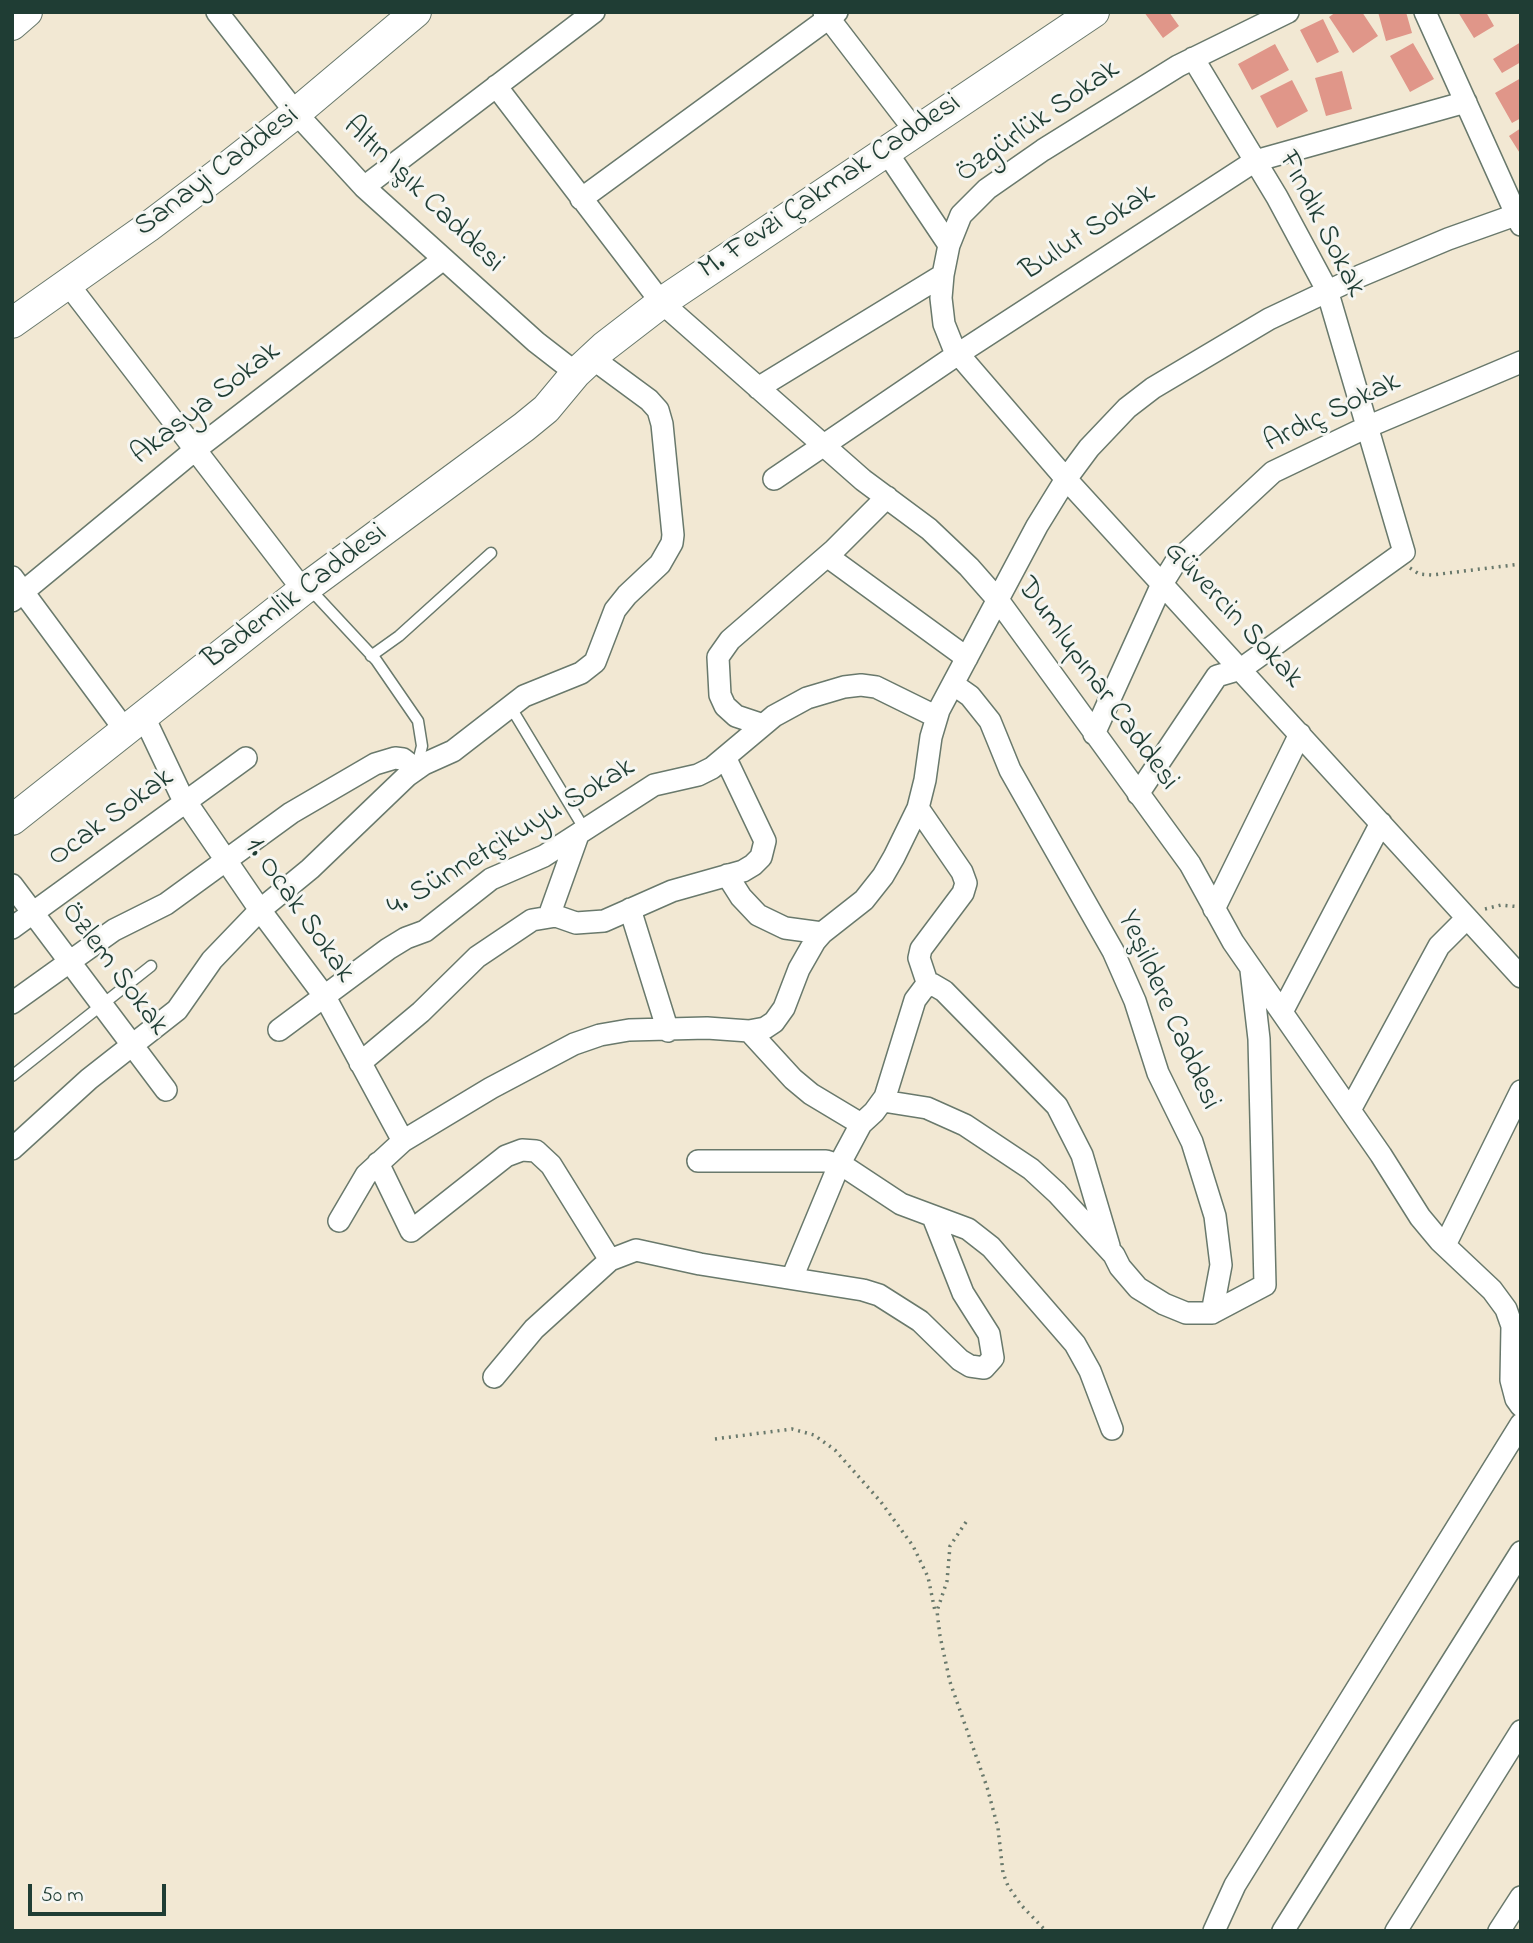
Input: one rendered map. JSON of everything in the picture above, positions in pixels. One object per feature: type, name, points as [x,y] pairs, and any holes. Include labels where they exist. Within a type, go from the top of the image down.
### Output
[{"type":"street","points":[[12,25],[27,12]]},
{"type":"street","name":"Sanayi Caddesi","points":[[12,323],[148,228],[296,113],[416,12]]},
{"type":"street","points":[[364,187],[594,12]]},
{"type":"street","name":"M. Fevzi Çakmak Caddesi","points":[[584,366],[661,302],[1094,12]]},
{"type":"street","name":"Özgürlük Sokak","points":[[943,275],[948,245],[961,215],[987,190],[1098,115],[1193,58],[1288,12]]},
{"type":"street","points":[[339,1221],[357,1187],[378,1163],[404,1142],[491,1088],[574,1044],[613,1033],[643,1030],[717,1028],[749,1031],[765,1028],[780,1016],[806,954],[822,933],[853,910],[874,889],[894,857],[918,808],[930,737],[937,717],[1037,526],[1088,448],[1153,388],[1269,319],[1327,290],[1448,239],[1519,217],[1425,12]]},
{"type":"street","name":"Altın Işık Caddesi","points":[[12,1149],[89,1079],[177,1010],[212,960],[260,909],[310,869],[416,769],[448,755],[510,706],[536,690],[589,669],[599,655],[608,625],[619,603],[660,564],[672,543],[662,424],[658,410],[649,400],[536,342],[442,260],[364,187],[296,113],[221,14]]},
{"type":"street","points":[[581,199],[830,14],[916,132]]},
{"type":"street","name":"Fındık Sokak","points":[[1193,58],[1290,219],[1327,290],[1404,552]]},
{"type":"street","name":"Dumlupınar Caddesi","points":[[496,86],[661,302],[824,446],[929,529],[969,567],[998,600],[1190,864],[1251,968],[1350,1110],[1420,1217],[1492,1290],[1510,1316],[1511,1380],[1516,1399],[1521,1406]]},
{"type":"street","name":"Bulut Sokak","points":[[774,479],[958,354],[1255,161],[1465,102]]},
{"type":"street","points":[[886,151],[948,245]]},
{"type":"street","name":"Akasya Sokak","points":[[16,590],[442,260]]},
{"type":"street","points":[[758,387],[943,275]]},
{"type":"street","name":"Güvercin Sokak","points":[[943,275],[943,324],[958,354],[1066,479],[1521,977]]},
{"type":"street","points":[[68,284],[305,588]]},
{"type":"street","name":"Ardıç Sokak","points":[[1094,734],[1162,584],[1175,563],[1273,472],[1367,427],[1521,362]]},
{"type":"street","name":"Bademlik Caddesi","points":[[12,820],[305,588],[524,427],[546,408],[584,366]]},
{"type":"street","points":[[763,725],[736,716],[725,706],[720,695],[718,657],[730,640],[827,556],[887,497]]},
{"type":"street","points":[[1138,794],[1217,676],[1241,669],[1404,552]]},
{"type":"street","points":[[827,556],[967,658]]},
{"type":"street","name":"1. Ocak Sokak","points":[[16,590],[134,722],[226,862],[325,996],[404,1142]]},
{"type":"street","name":"Yeşildere Caddesi","points":[[953,684],[970,696],[990,721],[1010,770],[1113,951],[1135,1001],[1158,1073],[1192,1142],[1215,1216],[1221,1265],[1212,1313]]},
{"type":"street","name":"4. Sünnetçikuyu Sokak","points":[[279,1030],[388,949],[425,931],[498,875],[544,856],[654,786],[698,775],[712,768],[788,707],[816,694],[861,685],[894,694],[937,717]]},
{"type":"street","points":[[1214,909],[1300,734]]},
{"type":"street","points":[[360,1063],[421,1012],[487,949],[532,920],[549,916],[576,923],[604,920],[672,891],[753,865],[761,857],[765,841],[725,757]]},
{"type":"street","name":"Ocak Sokak","points":[[12,928],[246,758]]},
{"type":"street","points":[[12,1003],[127,921],[166,904],[291,813],[374,764],[395,758],[416,769]]},
{"type":"street","points":[[918,808],[962,872],[966,883],[963,893],[921,949],[919,958],[928,985]]},
{"type":"street","points":[[1282,1012],[1381,823]]},
{"type":"street","points":[[549,916],[582,833]]},
{"type":"street","points":[[727,875],[741,897],[758,915],[785,928],[822,933]]},
{"type":"street","name":"Özlem Sokak","points":[[12,885],[166,1090]]},
{"type":"street","points":[[630,909],[668,1031]]},
{"type":"street","points":[[1350,1110],[1439,946],[1468,919]]},
{"type":"street","points":[[883,1101],[943,1113],[994,1144],[1044,1180],[1114,1255],[1130,1280],[1150,1296],[1186,1312],[1212,1313],[1265,1285],[1259,1039],[1251,968]]},
{"type":"street","points":[[928,985],[940,988],[1057,1106],[1082,1155],[1101,1222],[1114,1255]]},
{"type":"street","points":[[792,1278],[839,1165],[861,1124],[883,1101],[914,1004],[928,985]]},
{"type":"street","points":[[749,1031],[793,1079],[811,1094],[861,1124]]},
{"type":"street","points":[[1445,1245],[1521,1091]]},
{"type":"street","points":[[378,1163],[411,1231],[506,1156],[522,1150],[536,1152],[551,1166],[610,1260]]},
{"type":"street","points":[[698,1161],[809,1160],[839,1165],[901,1204],[968,1229],[979,1237],[1060,1325],[1090,1371],[1112,1429]]},
{"type":"street","points":[[494,1377],[534,1329],[610,1260],[627,1252],[646,1251],[700,1264],[863,1290],[879,1295],[920,1321],[960,1360],[970,1366],[984,1368],[993,1358],[989,1334],[962,1293],[933,1217]]},
{"type":"street","points":[[1214,1931],[1235,1885],[1521,1424]]},
{"type":"street","points":[[1283,1931],[1521,1552]]},
{"type":"street","points":[[1396,1931],[1521,1731]]},
{"type":"street","points":[[1499,1931],[1521,1897]]},
{"type":"lane","points":[[371,656],[399,636],[491,553]]},
{"type":"lane","points":[[305,588],[371,656],[418,721],[422,746],[416,769]]},
{"type":"lane","points":[[510,706],[582,833]]},
{"type":"lane","points":[[12,1076],[151,966]]},
{"type":"path","points":[[1404,552],[1409,566],[1419,574],[1521,564]]},
{"type":"path","points":[[1468,919],[1492,906],[1521,907]]},
{"type":"path","points":[[715,1439],[792,1429],[814,1435],[835,1450],[881,1502],[914,1546],[928,1577],[950,1682],[993,1808],[1003,1873],[1013,1895],[1046,1931]]},
{"type":"path","points":[[937,1619],[939,1602],[949,1572],[950,1546],[966,1522]]},
{"type":"building","points":[[1144,12],[1169,12],[1179,26],[1163,38]]},
{"type":"building","points":[[1336,12],[1362,12],[1378,36],[1353,53],[1329,17]]},
{"type":"building","points":[[1378,12],[1406,12],[1412,33],[1386,41]]},
{"type":"building","points":[[1458,12],[1486,12],[1494,26],[1474,38]]},
{"type":"building","points":[[1323,19],[1339,52],[1317,63],[1300,30]]},
{"type":"building","points":[[1521,42],[1521,62],[1502,73],[1493,59]]},
{"type":"building","points":[[1413,43],[1434,79],[1410,92],[1390,56]]},
{"type":"building","points":[[1275,44],[1289,70],[1252,90],[1238,64]]},
{"type":"building","points":[[1342,71],[1352,109],[1326,116],[1315,78]]},
{"type":"building","points":[[1521,78],[1521,118],[1512,123],[1495,93]]},
{"type":"building","points":[[1292,80],[1308,111],[1277,128],[1260,96]]},
{"type":"building","points":[[1521,128],[1521,155],[1509,136]]}]
